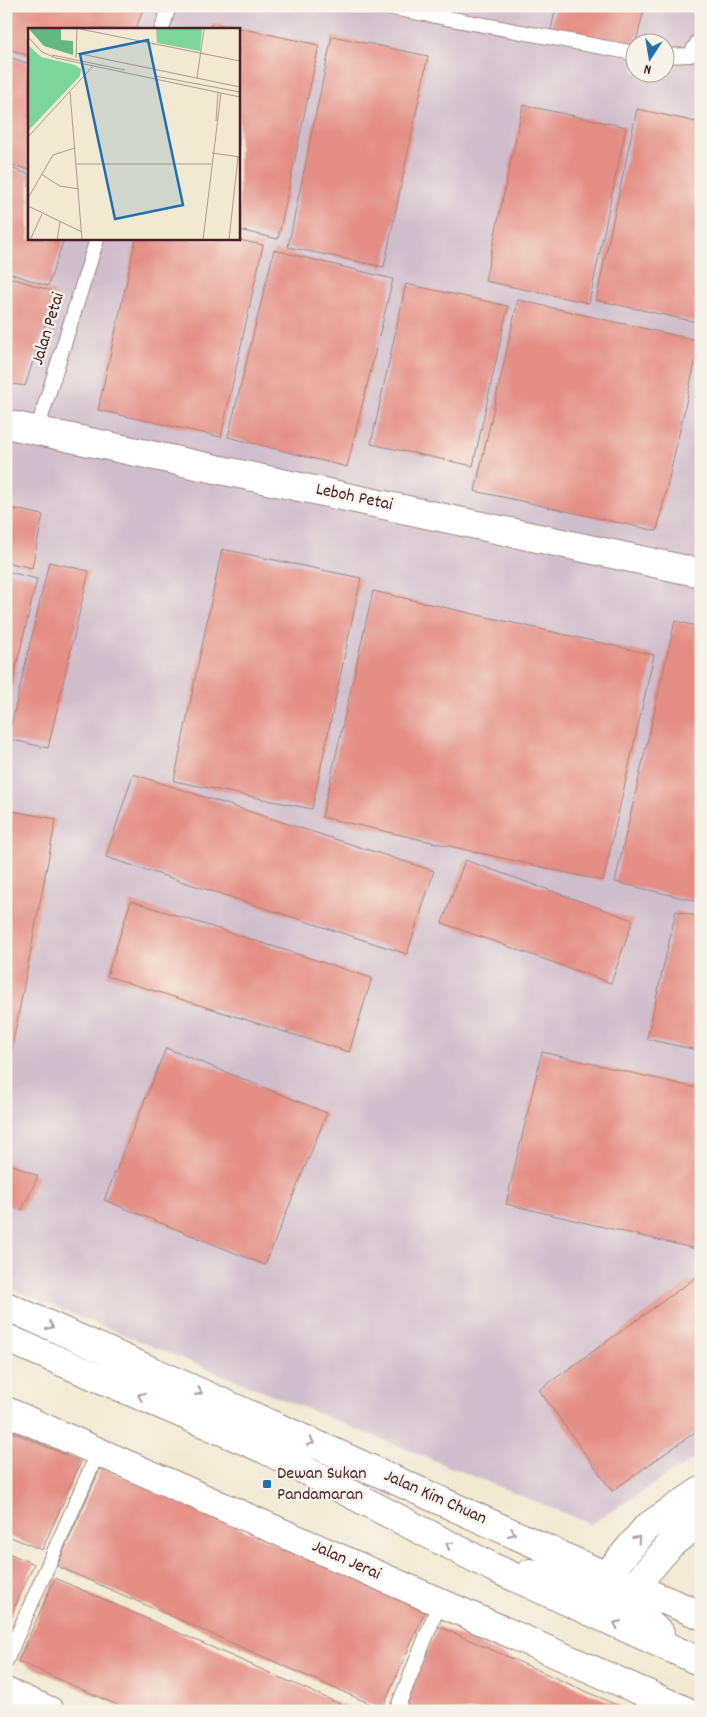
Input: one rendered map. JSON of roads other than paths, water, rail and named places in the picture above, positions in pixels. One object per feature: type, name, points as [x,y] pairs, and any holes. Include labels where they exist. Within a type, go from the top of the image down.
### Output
[{"type":"street","name":"Leboh Petai","points":[[6,424],[701,572]]},
{"type":"street","name":"Jalan Kim Chuan","points":[[6,1306],[358,1463],[617,1585],[701,1615]]},
{"type":"street","points":[[6,1338],[266,1450],[492,1567],[697,1660]]},
{"type":"street","name":"Jalan Jerai","points":[[6,1412],[686,1711]]},
{"type":"street","points":[[617,1585],[647,1527],[701,1491]]},
{"type":"street","points":[[492,1567],[550,1577],[617,1585],[701,1521]]},
{"type":"street","points":[[617,1585],[646,1623],[697,1660]]},
{"type":"street","points":[[6,1692],[50,1711]]},
{"type":"lane","points":[[162,28],[170,6]]},
{"type":"lane","points":[[382,6],[624,51]]},
{"type":"lane","points":[[674,56],[690,55],[701,37]]},
{"type":"lane","name":"Jalan Petai","points":[[37,430],[97,240]]},
{"type":"lane","points":[[6,1661],[98,1452]]},
{"type":"lane","points":[[396,1711],[440,1602]]},
{"type":"place","name":"Dewan Sukan Pandamaran","points":[[267,1484]]}]
